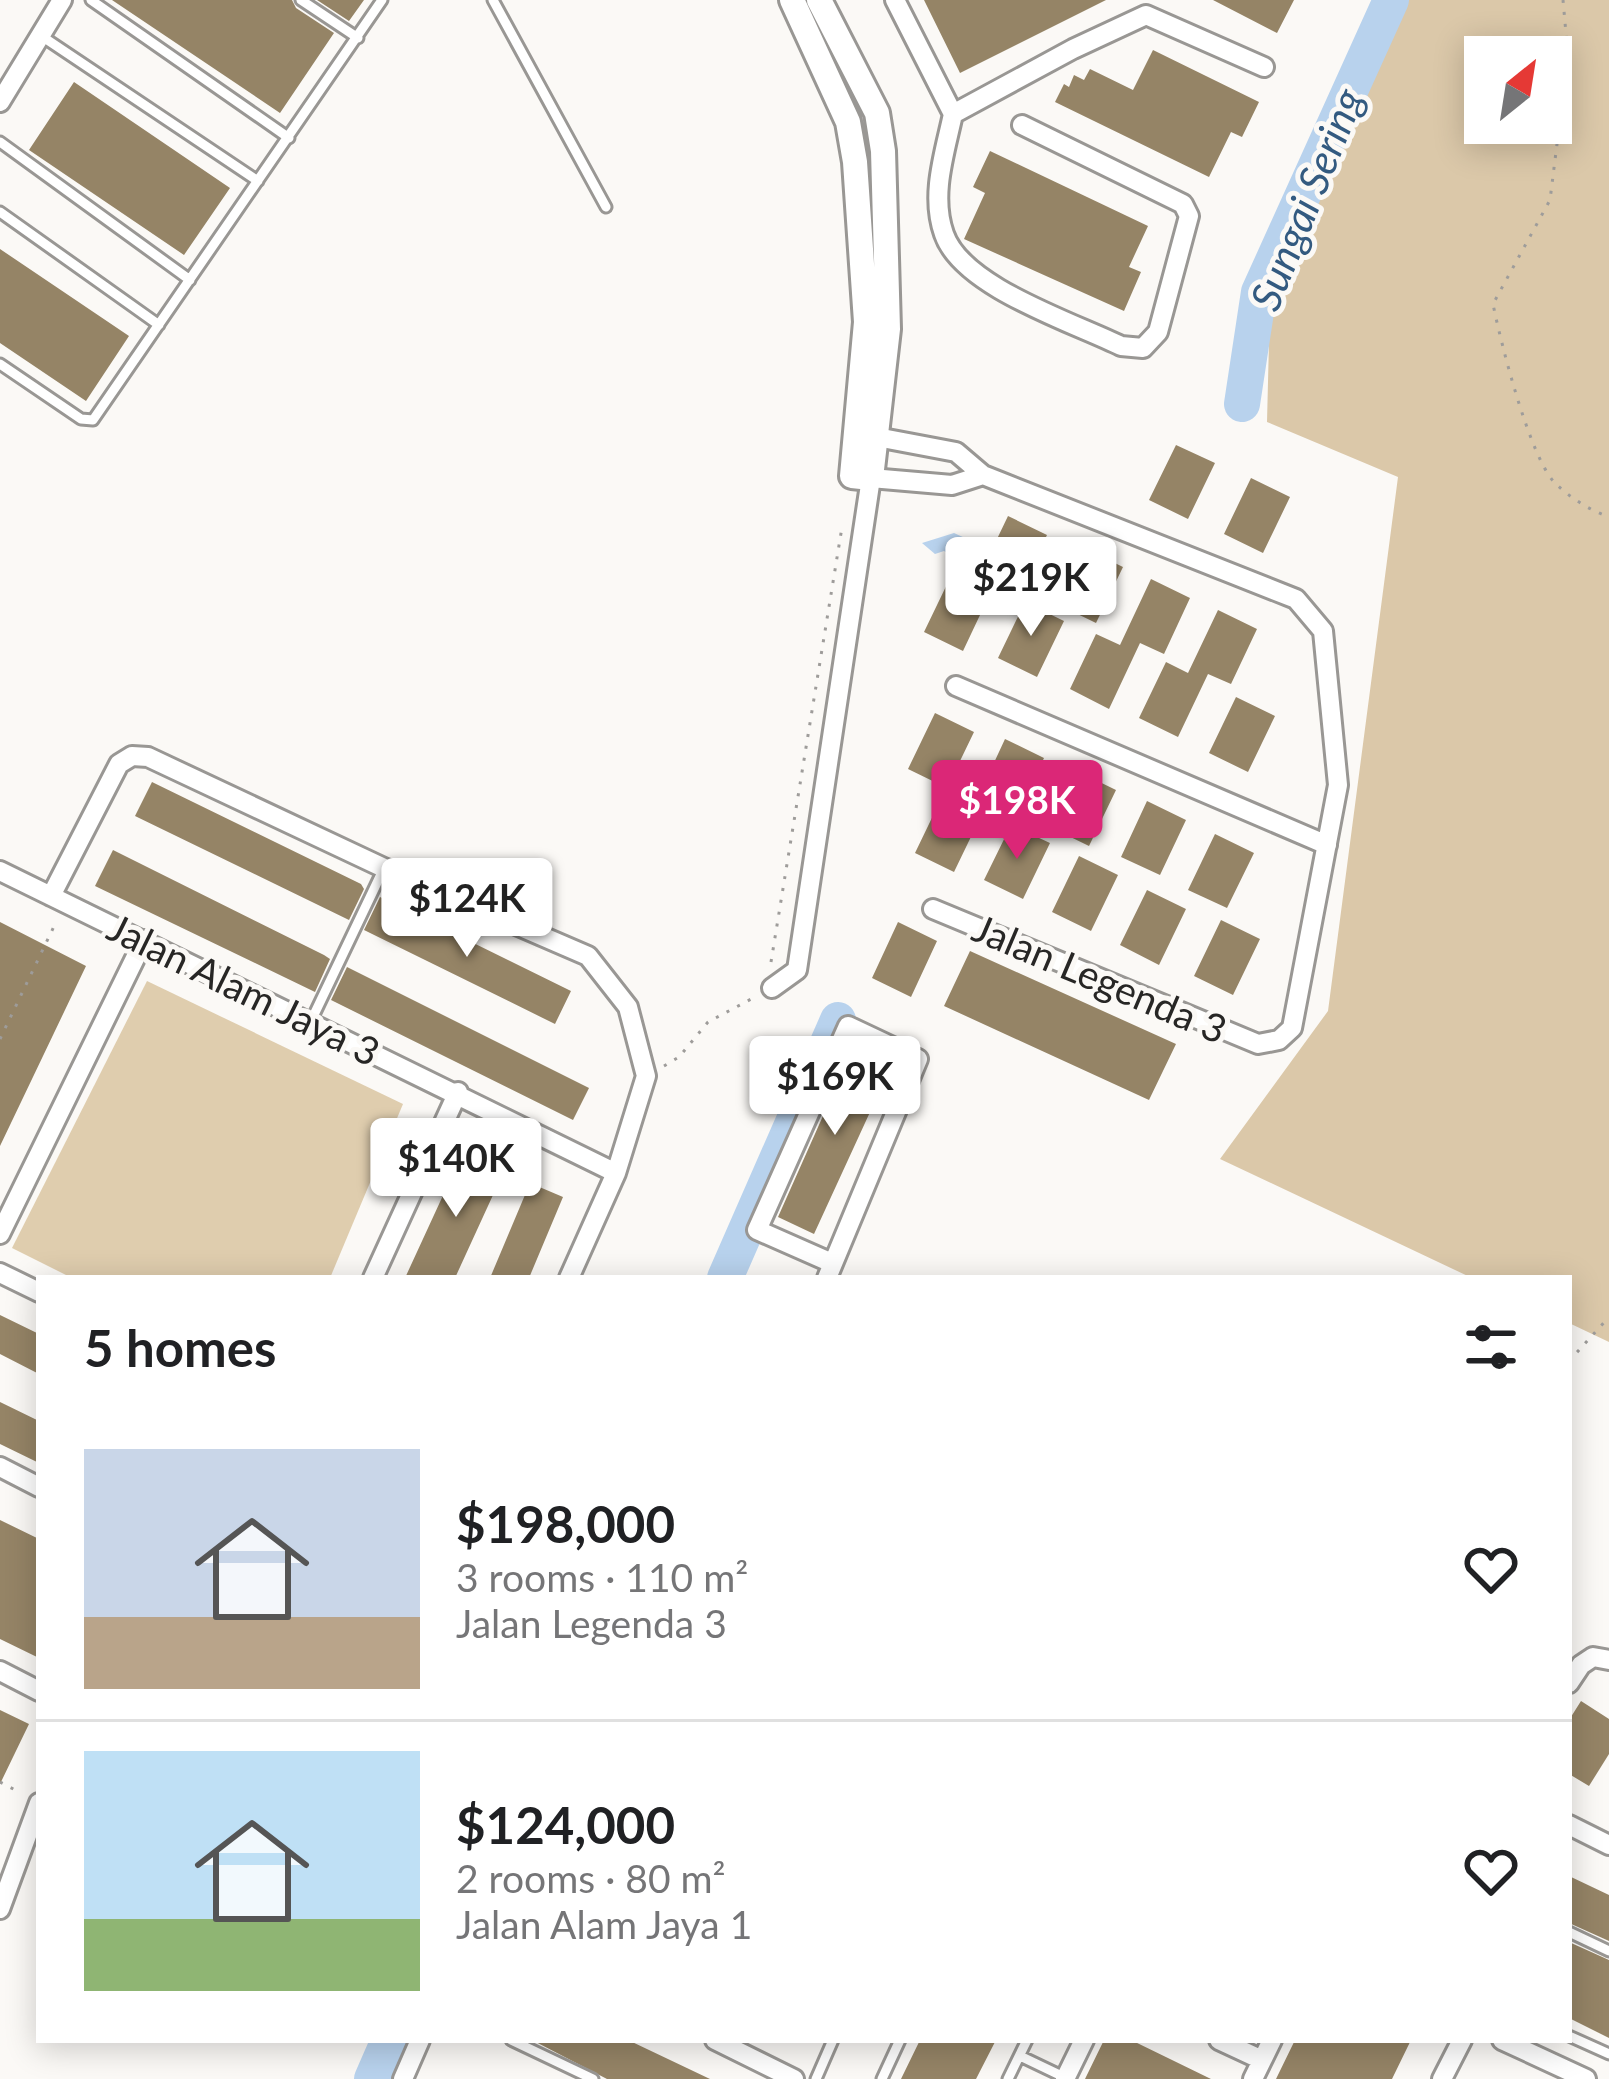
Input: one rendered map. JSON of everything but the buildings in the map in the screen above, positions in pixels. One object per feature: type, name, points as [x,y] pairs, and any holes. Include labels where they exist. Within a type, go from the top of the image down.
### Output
[{"type":"street","points":[[0,102],[6,79],[62,0]]},
{"type":"street","points":[[895,0],[953,114],[938,181],[944,235],[974,276],[1121,346],[1143,348],[1159,332],[1189,216],[1183,204],[1022,125]]},
{"type":"street","points":[[772,988],[797,970],[801,950],[865,435],[888,329],[883,151],[877,113],[812,4]]},
{"type":"street","points":[[953,114],[1146,7],[1264,67]]},
{"type":"street","points":[[865,435],[956,452],[983,475],[1296,598],[1323,631],[1338,785],[1327,845],[956,686]]},
{"type":"street","points":[[861,477],[952,485],[983,475]]},
{"type":"street","points":[[58,899],[118,764],[132,756],[148,757],[384,868],[589,956],[628,1007],[646,1076],[616,1173],[570,1275]]},
{"type":"street","name":"Jalan Legenda 3","points":[[933,909],[1258,1044],[1279,1040],[1292,1028],[1327,845]]},
{"type":"street","name":"Jalan Alam Jaya 3","points":[[0,871],[616,1173]]},
{"type":"street","points":[[0,1234],[144,940]]},
{"type":"street","points":[[848,1026],[919,1059],[830,1270],[758,1230],[848,1026]]},
{"type":"street","points":[[374,1275],[458,1093]]},
{"type":"street","points":[[2,1278],[36,1291]]},
{"type":"street","points":[[0,1467],[36,1485]]},
{"type":"street","points":[[1572,1678],[1593,1658],[1609,1660]]},
{"type":"street","points":[[0,1671],[36,1689]]},
{"type":"street","points":[[0,1909],[6,1875],[36,1810]]},
{"type":"street","points":[[1572,1826],[1609,1845]]},
{"type":"street","points":[[403,2079],[419,2043]]},
{"type":"street","points":[[722,2043],[794,2079]]},
{"type":"street","points":[[1065,2078],[1082,2043]]},
{"type":"street","points":[[1225,2043],[1262,2060]]},
{"type":"street","points":[[1253,2079],[1270,2043]]},
{"type":"street","points":[[1442,2079],[1460,2043]]},
{"type":"street","points":[[1508,2043],[1586,2079]]},
{"type":"lane","points":[[91,0],[289,138]]},
{"type":"lane","points":[[301,0],[358,38]]},
{"type":"lane","points":[[0,364],[81,419],[93,420],[382,0]]},
{"type":"lane","points":[[494,0],[606,207]]},
{"type":"lane","points":[[40,35],[258,182]]},
{"type":"lane","points":[[0,142],[190,280]]},
{"type":"lane","points":[[0,212],[159,325]]},
{"type":"lane","points":[[311,1021],[384,868]]},
{"type":"lane","points":[[1572,1934],[1609,1951]]},
{"type":"lane","points":[[1572,2037],[1609,2054]]},
{"type":"lane","points":[[517,2043],[593,2079]]},
{"type":"lane","points":[[816,2079],[832,2043]]},
{"type":"lane","points":[[882,2079],[899,2043]]},
{"type":"lane","points":[[1009,2079],[1026,2043]]},
{"type":"lane","points":[[1020,2056],[1065,2078]]},
{"type":"path","points":[[1562,0],[1568,56],[1550,200],[1492,304],[1539,455],[1553,480],[1592,511],[1609,517]]},
{"type":"path","points":[[679,1058],[708,1022],[772,988],[773,947],[844,520]]},
{"type":"path","points":[[0,1039],[58,899]]},
{"type":"path","points":[[1572,1358],[1609,1317]]},
{"type":"path","points":[[0,1782],[20,1792]]},
{"type":"shaded area","points":[[1374,0],[1609,0],[1609,1342],[1572,1324],[1572,1275],[1466,1275],[1220,1159],[1328,1011],[1398,477],[1267,422],[1270,301]]},
{"type":"shaded area","points":[[147,981],[403,1104],[331,1275],[66,1275],[12,1248]]},
{"type":"water","points":[[954,533],[965,538],[970,548],[958,559],[944,551],[935,554],[922,543]]},
{"type":"waterway","name":"Sungai Sering","points":[[1242,404],[1259,292],[1391,0]]},
{"type":"waterway","name":"Sungai Sering","points":[[726,1275],[838,1020]]},
{"type":"waterway","name":"Sungai Sering","points":[[372,2079],[388,2043]]}]
